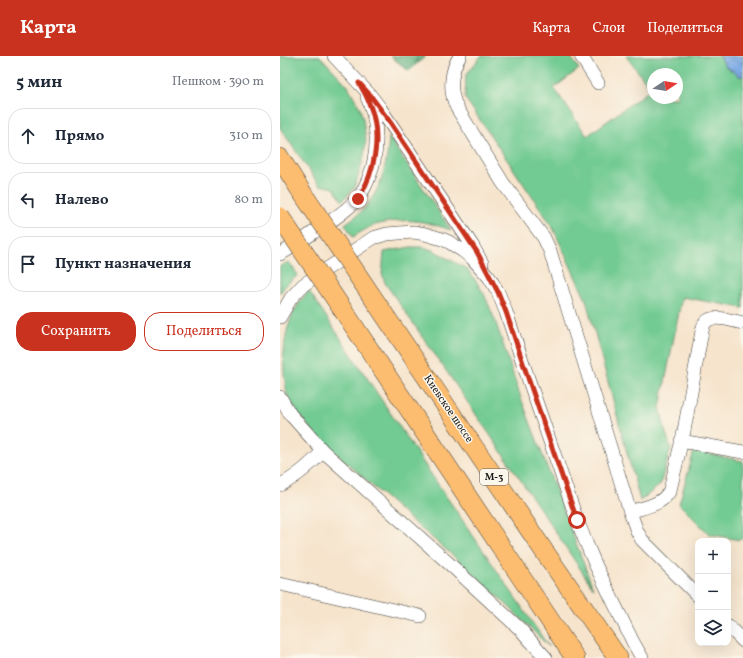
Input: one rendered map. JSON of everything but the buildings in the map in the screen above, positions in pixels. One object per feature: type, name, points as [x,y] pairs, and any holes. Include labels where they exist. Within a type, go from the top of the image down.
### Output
[{"type":"highway","name":"Киевское шоссе","points":[[280,158],[544,551],[618,658]]},
{"type":"highway","points":[[280,217],[575,658]]},
{"type":"street","points":[[334,56],[370,95],[390,122],[472,245],[498,292],[587,546],[642,658]]},
{"type":"street","points":[[460,56],[456,62],[453,76],[453,101],[503,184],[544,238],[550,251],[637,531],[642,540],[695,593]]},
{"type":"street","points":[[581,56],[598,83]]},
{"type":"street","points":[[280,254],[345,211],[358,199],[365,187],[371,173],[376,152],[376,128],[370,103],[359,83]]},
{"type":"street","points":[[280,318],[288,303],[302,285],[373,238],[387,234],[414,232],[442,239],[464,251],[489,277]]},
{"type":"street","points":[[630,512],[662,500],[667,496],[670,490],[704,325],[708,320],[716,318],[743,323]]},
{"type":"street","points":[[280,397],[290,414]]},
{"type":"street","points":[[280,403],[323,451],[520,629],[546,658]]},
{"type":"street","points":[[681,441],[743,452]]},
{"type":"street","points":[[280,485],[299,474],[323,451]]},
{"type":"street","points":[[280,584],[420,616]]},
{"type":"street","points":[[731,629],[743,641]]},
{"type":"green space","points":[[280,56],[320,56],[348,86],[360,108],[366,140],[364,156],[355,187],[342,201],[334,188],[319,185],[280,128]]},
{"type":"green space","points":[[390,56],[426,56],[409,71]]},
{"type":"green space","points":[[481,56],[570,56],[579,69],[554,88],[587,136],[647,92],[647,104],[683,104],[683,68],[647,68],[647,84],[626,56],[720,56],[725,66],[739,76],[743,76],[743,308],[682,297],[660,407],[671,448],[660,485],[640,501],[586,300],[552,226],[465,98],[466,75]]},
{"type":"green space","points":[[389,137],[451,230],[421,222],[398,221],[372,226],[353,237],[345,224],[360,213],[373,197],[378,188],[387,158]]},
{"type":"green space","points":[[410,247],[421,247],[433,250],[467,269],[484,294],[495,320],[521,398],[593,588],[385,283],[382,274],[384,252]]},
{"type":"green space","points":[[289,262],[298,275],[286,285],[280,293],[280,266]]},
{"type":"green space","points":[[309,291],[549,647],[480,580],[326,445],[300,416],[287,394],[284,353],[288,326],[300,302]]},
{"type":"green space","points":[[694,451],[743,461],[743,538],[739,540],[709,534],[679,504]]},
{"type":"water","points":[[720,56],[743,56],[743,76],[739,76],[725,66]]},
{"type":"route","points":[[358,199],[371,173],[376,152],[376,128],[374,119],[370,103],[359,83],[390,122],[477,252],[498,292],[577,520]]}]
